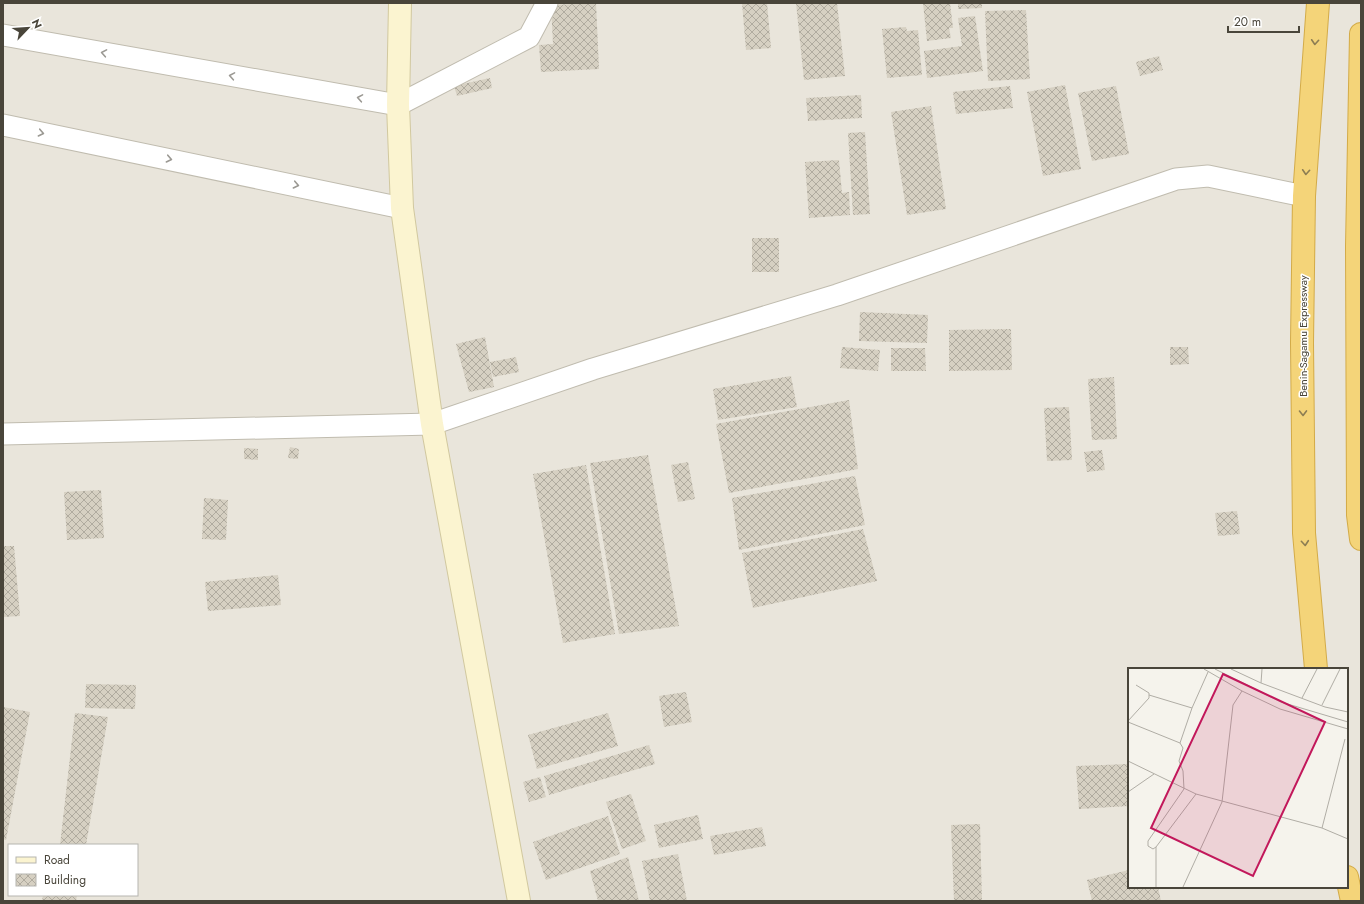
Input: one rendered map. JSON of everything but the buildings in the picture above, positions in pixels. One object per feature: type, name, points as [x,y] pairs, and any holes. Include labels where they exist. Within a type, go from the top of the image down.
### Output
[{"type":"highway","name":"Benin-Sagamu Expressway","points":[[1316,668],[1304,532],[1302,343],[1304,196],[1318,3]]},
{"type":"highway","points":[[1361,34],[1357,254],[1358,516],[1361,539]]},
{"type":"highway","points":[[1348,882],[1352,901]]},
{"type":"street","points":[[400,3],[398,105],[402,208],[432,424],[519,901]]},
{"type":"street","points":[[3,35],[398,105],[528,37],[547,3]]},
{"type":"street","points":[[3,125],[402,208]]},
{"type":"street","points":[[3,434],[432,424],[593,369],[838,295],[1176,179],[1208,176],[1304,196]]},
{"type":"shaded area","points":[[3,3],[1361,3],[1361,901],[3,901]]}]
